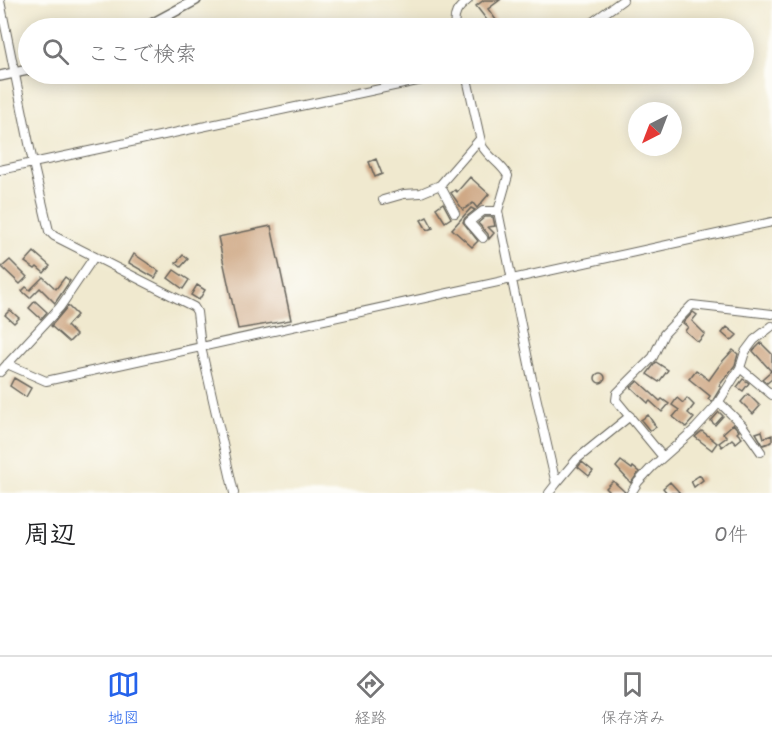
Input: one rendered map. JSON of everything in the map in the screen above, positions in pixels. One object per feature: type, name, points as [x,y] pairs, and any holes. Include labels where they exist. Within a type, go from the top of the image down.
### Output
[{"type":"street","points":[[163,18],[196,0]]},
{"type":"street","points":[[454,18],[454,14],[459,7],[468,0]]},
{"type":"street","points":[[598,18],[623,0]]},
{"type":"street","points":[[0,1],[49,231],[54,236],[94,257],[191,304],[197,312],[201,347],[234,493]]},
{"type":"street","points":[[0,76],[18,72]]},
{"type":"street","points":[[0,170],[403,84]]},
{"type":"street","points":[[468,84],[484,150],[501,165],[508,176],[498,211],[556,484]]},
{"type":"street","points":[[383,200],[404,194],[421,193],[440,185],[480,139]]},
{"type":"street","points":[[440,185],[455,213]]},
{"type":"street","points":[[483,238],[469,222],[483,211],[498,211]]},
{"type":"street","points":[[7,364],[46,381],[772,222]]},
{"type":"street","points":[[0,372],[60,307],[94,257]]},
{"type":"street","points":[[663,457],[616,400],[617,393],[653,357],[664,334],[689,306],[772,314]]},
{"type":"street","points":[[631,493],[638,482],[695,429],[719,402],[740,369],[742,356],[748,347],[772,326]]},
{"type":"street","points":[[740,369],[772,395]]},
{"type":"street","points":[[719,402],[742,425],[760,452]]},
{"type":"street","points":[[549,493],[577,459],[630,416]]},
{"type":"building","points":[[484,0],[500,0],[488,9],[495,18],[485,18],[476,6]]},
{"type":"building","points":[[376,159],[382,174],[375,177],[369,162]]},
{"type":"building","points":[[470,177],[489,194],[477,208],[473,203],[463,210],[451,193],[455,190],[457,192]]},
{"type":"building","points":[[443,203],[451,218],[445,222],[436,208]]},
{"type":"building","points":[[471,208],[475,210],[463,222],[478,241],[472,247],[452,229]]},
{"type":"building","points":[[427,217],[433,228],[427,230],[421,220]]},
{"type":"building","points":[[485,217],[493,217],[495,226],[488,227],[494,233],[489,239],[488,234],[478,223]]},
{"type":"building","points":[[271,226],[291,320],[238,329],[218,237]]},
{"type":"building","points":[[34,252],[50,266],[44,273],[25,262]]},
{"type":"building","points":[[134,254],[159,271],[155,278],[129,263]]},
{"type":"building","points":[[183,255],[188,259],[181,267],[176,263]]},
{"type":"building","points":[[10,260],[27,277],[20,284],[2,267]]},
{"type":"building","points":[[174,270],[189,280],[183,289],[168,278]]},
{"type":"building","points":[[43,277],[56,289],[65,277],[70,281],[55,303],[40,288],[30,298],[22,291],[26,287],[30,290]]},
{"type":"building","points":[[197,285],[205,290],[199,300],[191,295]]},
{"type":"building","points":[[35,301],[47,312],[41,319],[29,308]]},
{"type":"building","points":[[68,306],[77,315],[67,326],[76,335],[69,342],[51,326]]},
{"type":"building","points":[[10,310],[19,318],[14,323],[5,315]]},
{"type":"building","points":[[693,312],[697,315],[692,321],[705,334],[698,342],[685,331],[688,327],[683,323]]},
{"type":"building","points":[[727,327],[737,335],[731,341],[722,333]]},
{"type":"building","points":[[761,343],[772,354],[772,379],[767,383],[762,379],[771,371],[753,351]]},
{"type":"building","points":[[733,350],[738,354],[735,365],[719,386],[721,387],[712,402],[708,399],[710,396],[689,379],[696,370],[709,380]]},
{"type":"building","points":[[656,362],[668,370],[659,382],[647,374]]},
{"type":"building","points":[[600,373],[604,374],[604,382],[600,383],[596,382],[595,378],[596,374]]},
{"type":"building","points":[[14,378],[31,388],[26,397],[10,386]]},
{"type":"building","points":[[743,379],[749,383],[743,391],[737,387]]},
{"type":"building","points":[[638,381],[660,401],[662,399],[669,404],[662,412],[631,387]]},
{"type":"building","points":[[748,394],[760,406],[753,414],[741,402]]},
{"type":"building","points":[[677,398],[683,403],[687,398],[694,405],[688,413],[694,418],[686,427],[673,417],[679,410],[672,405]]},
{"type":"building","points":[[719,412],[723,416],[715,425],[711,421]]},
{"type":"building","points":[[648,415],[656,427],[650,431],[641,420]]},
{"type":"building","points":[[733,424],[742,438],[736,443],[732,439],[722,447],[719,443],[727,437],[723,433]]},
{"type":"building","points":[[702,431],[717,443],[712,450],[695,437]]},
{"type":"building","points":[[762,431],[764,438],[772,435],[772,442],[763,445],[756,433]]},
{"type":"building","points":[[621,461],[639,472],[631,483],[616,467]]},
{"type":"building","points":[[582,462],[593,471],[589,476],[578,467]]},
{"type":"building","points":[[700,475],[703,480],[694,487],[691,481]]},
{"type":"building","points":[[613,481],[625,493],[611,493],[606,488]]},
{"type":"building","points":[[670,482],[680,493],[667,493],[663,488]]}]
